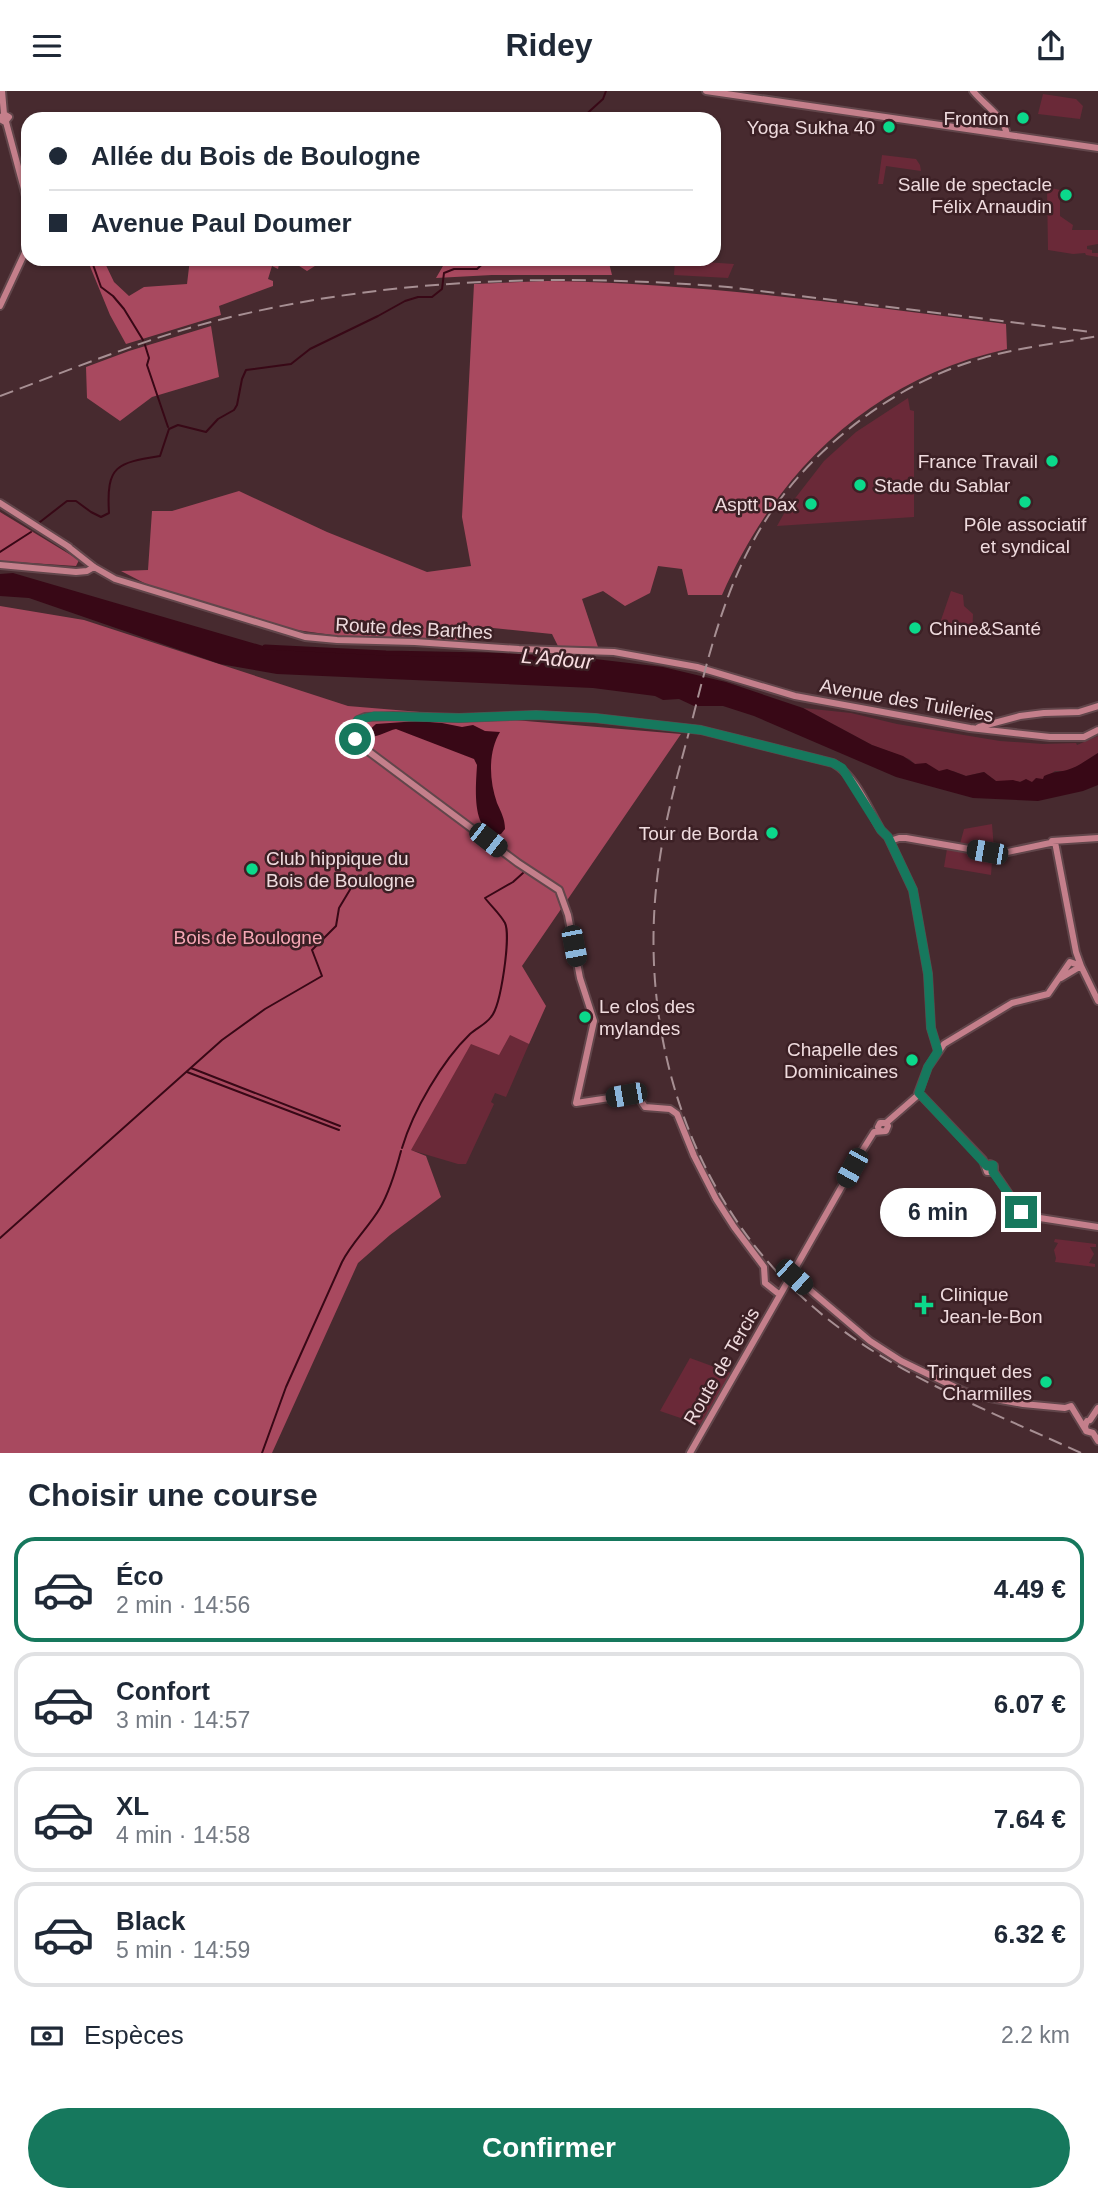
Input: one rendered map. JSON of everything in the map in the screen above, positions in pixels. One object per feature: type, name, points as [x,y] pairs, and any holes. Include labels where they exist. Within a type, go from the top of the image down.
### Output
[{"type":"street","points":[[2,91],[4,114],[0,119],[6,122],[21,178]]},
{"type":"street","points":[[706,91],[744,93],[758,98],[1098,149]]},
{"type":"street","points":[[973,91],[998,116],[1007,136]]},
{"type":"street","points":[[0,306],[21,261]]},
{"type":"street","points":[[0,503],[92,565],[87,571],[0,565]]},
{"type":"street","name":"Route des Barthes","points":[[92,565],[133,585]]},
{"type":"street","name":"Route des Barthes","points":[[92,565],[115,579],[133,585],[293,634],[318,639],[588,650],[639,656],[713,671]]},
{"type":"street","name":"Avenue des Tuileries","points":[[713,671],[784,693],[970,728],[1050,737],[1084,737],[1098,730]]},
{"type":"street","points":[[970,728],[1020,716],[1079,712],[1098,706]]},
{"type":"street","points":[[780,1295],[765,1283],[764,1266],[716,1199],[677,1114],[670,1109],[645,1107],[636,1094],[576,1103],[594,1021],[580,978],[568,915],[559,890],[518,863],[360,745],[353,733],[358,720],[374,716],[459,718],[536,715],[595,718],[701,730],[833,763],[842,768],[890,841],[913,890],[928,974],[931,1028],[938,1051]]},
{"type":"street","points":[[890,841],[906,838],[996,854],[1050,841],[1098,838]]},
{"type":"street","points":[[1055,842],[1076,952],[1098,1001]]},
{"type":"street","points":[[1052,987],[1076,952]]},
{"type":"street","points":[[1070,962],[1081,966]]},
{"type":"street","points":[[1081,966],[1052,987],[1012,1003],[971,1026],[938,1051],[928,1067],[919,1093],[987,1166],[987,1172],[993,1172],[1024,1214],[1098,1227]]},
{"type":"street","name":"Route de Tercis","points":[[690,1453],[874,1132],[879,1130],[880,1123],[886,1123],[919,1093]]},
{"type":"street","points":[[791,1274],[844,1321],[901,1360],[967,1393],[1038,1406],[1071,1406],[1079,1418],[1094,1424],[1098,1441]]},
{"type":"shaded area","points":[[1043,94],[1076,99],[1083,106],[1080,119],[1038,114]]},
{"type":"shaded area","points":[[882,155],[916,159],[921,171],[886,166],[883,184],[878,184]]},
{"type":"shaded area","points":[[1047,187],[1060,190],[1060,216],[1073,225],[1072,230],[1098,230],[1098,244],[1087,246],[1087,249],[1098,253],[1098,257],[1085,253],[1048,250]]},
{"type":"shaded area","points":[[734,264],[728,278],[674,275],[675,266]]},
{"type":"shaded area","name":"Stade du Sablar","points":[[908,398],[910,410],[914,411],[914,517],[777,526],[824,461],[856,432]]},
{"type":"shaded area","points":[[951,591],[963,595],[964,606],[973,614],[972,638],[942,624]]},
{"type":"shaded area","points":[[803,708],[851,713],[897,724],[1000,741],[1077,745],[1098,736],[1098,753],[1078,766],[1066,771],[1055,771],[1044,779],[1032,782],[996,781],[984,772],[966,776],[915,764],[909,759],[872,745]]},
{"type":"shaded area","points":[[992,824],[994,849],[960,844],[964,829]]},
{"type":"shaded area","points":[[947,849],[986,855],[992,861],[991,875],[944,867]]},
{"type":"shaded area","points":[[510,1034],[529,1044],[506,1097],[495,1093],[491,1102],[494,1104],[466,1164],[404,1148],[465,1041]]},
{"type":"shaded area","points":[[1055,1239],[1096,1244],[1096,1247],[1090,1247],[1094,1254],[1089,1263],[1095,1264],[1095,1267],[1055,1262],[1054,1250],[1058,1243],[1054,1242]]},
{"type":"shaded area","points":[[690,1358],[731,1373],[701,1425],[660,1411]]},
{"type":"green space","points":[[90,266],[106,266],[114,282],[129,296],[144,287],[187,284],[189,266],[272,266],[268,279],[273,281],[273,286],[219,306],[221,315],[126,344],[110,315]]},
{"type":"green space","points":[[299,266],[315,266],[307,271]]},
{"type":"green space","points":[[443,266],[610,266],[612,275],[492,275],[436,278]]},
{"type":"green space","points":[[547,281],[720,290],[1006,324],[1007,349],[958,363],[913,383],[872,407],[834,436],[800,470],[771,508],[744,550],[722,595],[688,595],[682,569],[658,566],[650,593],[625,606],[603,591],[582,599],[598,647],[558,646],[552,634],[474,626],[463,644],[381,642],[262,625],[152,587],[121,571],[148,570],[152,511],[172,511],[239,491],[327,532],[427,572],[471,566],[462,517],[474,284]]},
{"type":"green space","points":[[211,326],[219,377],[152,397],[120,421],[87,398],[86,367]]},
{"type":"green space","points":[[0,512],[79,560],[76,566],[0,561]]},
{"type":"green space","name":"Bois de Boulogne","points":[[0,606],[84,620],[348,706],[681,734],[522,966],[546,1006],[529,1044],[510,1035],[499,1055],[471,1044],[411,1150],[426,1156],[441,1197],[358,1263],[272,1453],[0,1453]]},
{"type":"water","points":[[13,573],[270,648],[578,657],[663,667],[726,682],[803,708],[872,745],[903,756],[915,764],[926,763],[939,771],[947,769],[966,776],[984,772],[996,781],[1020,782],[1026,779],[1032,782],[1036,778],[1043,779],[1044,776],[1075,767],[1098,753],[1098,785],[1038,801],[973,798],[896,777],[754,716],[723,706],[694,706],[679,699],[663,700],[655,696],[593,688],[277,674],[220,664],[29,598],[0,596],[0,574]]},
{"type":"water","points":[[418,721],[462,727],[473,725],[485,731],[500,732],[493,748],[491,776],[505,825],[501,834],[491,833],[480,819],[476,796],[477,765],[474,759],[396,729],[377,736],[366,736],[376,724]]},
{"type":"waterway","points":[[589,112],[603,99],[606,91]]},
{"type":"waterway","points":[[94,266],[101,287],[124,309],[143,340]]},
{"type":"waterway","points":[[40,522],[67,501],[76,501],[101,517],[109,513],[110,485],[117,469],[133,461],[160,456],[169,429],[178,425],[206,432],[218,419],[234,410],[246,370],[291,364],[310,349],[405,301],[432,297],[442,289],[444,273],[454,269],[477,269],[480,266]]},
{"type":"waterway","points":[[145,345],[149,358],[147,365],[168,427]]},
{"type":"waterway","points":[[0,552],[31,532]]},
{"type":"waterway","name":"L'Adour","points":[[265,647],[386,653],[577,657]]},
{"type":"waterway","points":[[402,1148],[413,1118],[439,1072],[459,1045],[489,1019],[495,1010],[504,971],[507,930],[503,920],[485,898],[523,873]]},
{"type":"waterway","points":[[0,1238],[222,1040],[265,1009],[322,976],[312,950],[336,926],[339,908],[357,878]]},
{"type":"waterway","points":[[191,1068],[340,1126]]},
{"type":"waterway","points":[[187,1072],[339,1130]]},
{"type":"waterway","points":[[262,1453],[286,1387],[342,1262],[384,1201],[401,1151]]},
{"type":"railway","points":[[0,396],[131,347],[211,322],[339,296],[468,283],[598,280],[728,287],[1091,332]]},
{"type":"railway","points":[[1081,1453],[944,1390],[860,1343],[822,1314],[785,1280],[751,1241],[723,1199],[700,1156],[681,1109],[667,1062],[658,1013],[654,914],[666,826],[715,637],[740,568],[776,505],[800,475],[846,431],[921,382],[997,354],[1098,336]]},
{"type":"place","name":"Fronton","points":[[1023,118]]},
{"type":"place","name":"Yoga Sukha 40","points":[[889,127]]},
{"type":"place","name":"Salle de spectacle Félix Arnaudin","points":[[1066,195]]},
{"type":"place","name":"France Travail","points":[[1052,461]]},
{"type":"place","name":"Stade du Sablar","points":[[860,485]]},
{"type":"place","name":"Pôle associatif et syndical","points":[[1025,502]]},
{"type":"place","name":"Asptt Dax","points":[[811,504]]},
{"type":"place","name":"Chine&Santé","points":[[915,628]]},
{"type":"place","name":"Tour de Borda","points":[[772,833]]},
{"type":"place","name":"Club hippique du Bois de Boulogne","points":[[252,869]]},
{"type":"place","name":"Le clos des mylandes","points":[[585,1017]]},
{"type":"place","name":"Chapelle des Dominicaines","points":[[912,1060]]},
{"type":"place","name":"Clinique Jean-le-Bon","points":[[924,1305]]},
{"type":"place","name":"Trinquet des Charmilles","points":[[1046,1382]]},
{"type":"route","points":[[355,739],[354,726],[358,720],[374,716],[459,718],[536,715],[595,718],[701,730],[833,763],[842,768],[888,837],[913,890],[928,974],[931,1028],[938,1051],[928,1067],[919,1093],[987,1166],[993,1165],[993,1172],[1021,1212]]}]
